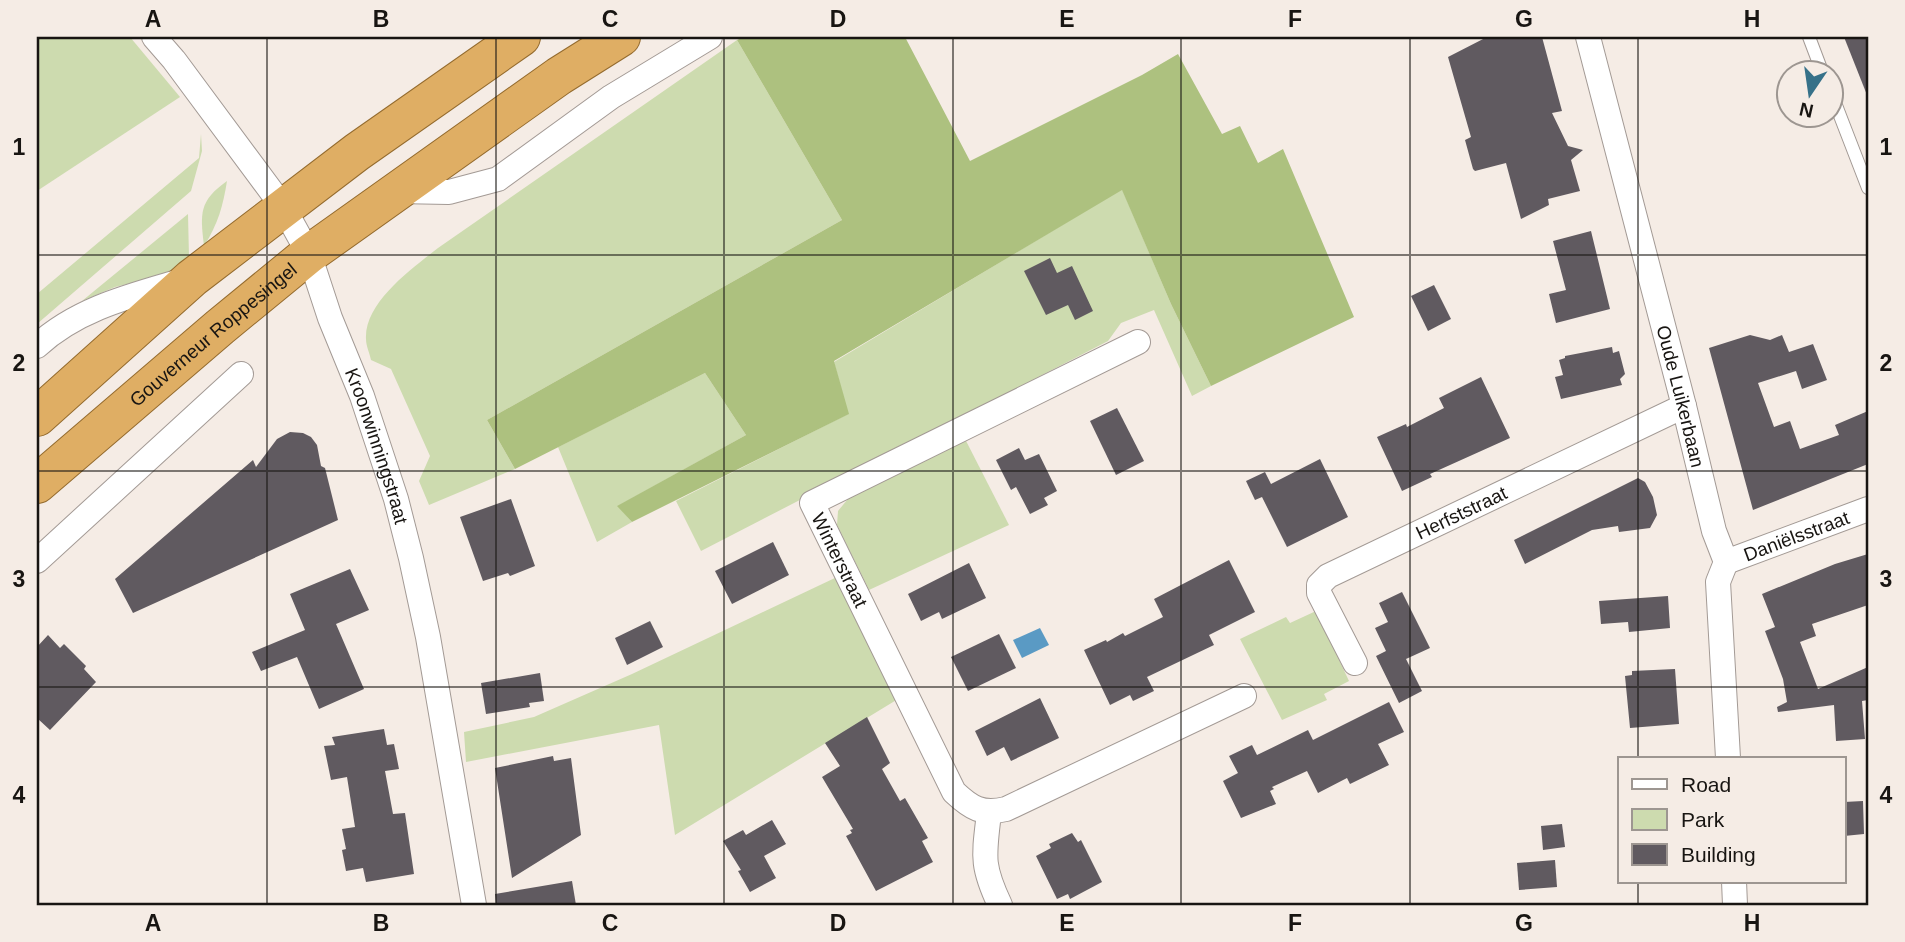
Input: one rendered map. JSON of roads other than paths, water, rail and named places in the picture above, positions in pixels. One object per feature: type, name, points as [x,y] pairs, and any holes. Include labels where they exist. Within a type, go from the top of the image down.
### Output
[{"type":"highway","points":[[37,417],[191,278],[283,207],[520,37]]},
{"type":"highway","name":"Gouverneur Roppesingel","points":[[37,484],[309,254],[559,76],[621,37]]},
{"type":"street","name":"Kroonwinningstraat","points":[[154,37],[283,207],[309,254],[330,318],[362,396],[397,499],[428,637],[474,905]]},
{"type":"street","points":[[396,191],[449,192],[498,179],[611,97],[710,37]]},
{"type":"street","name":"Oude Luikerbaan","points":[[1588,37],[1714,531],[1726,562]]},
{"type":"street","points":[[37,346],[56,328],[109,302],[191,278]]},
{"type":"street","name":"Winterstraat","points":[[989,813],[966,803],[954,792],[811,503],[1138,342]]},
{"type":"street","points":[[37,561],[241,374]]},
{"type":"street","name":"Herfststraat","points":[[1355,663],[1319,593],[1320,584],[1328,576],[1684,406]]},
{"type":"street","name":"Daniëlsstraat","points":[[1726,562],[1868,509]]},
{"type":"street","points":[[1726,562],[1718,582],[1728,757]]},
{"type":"street","points":[[1000,905],[988,879],[984,858],[989,813],[1006,809],[1244,696]]},
{"type":"street","points":[[1734,883],[1735,905]]},
{"type":"lane","points":[[1808,37],[1817,60]]},
{"type":"lane","points":[[1846,130],[1868,188]]},
{"type":"water","points":[[1040,628],[1049,645],[1022,658],[1013,640]]}]
